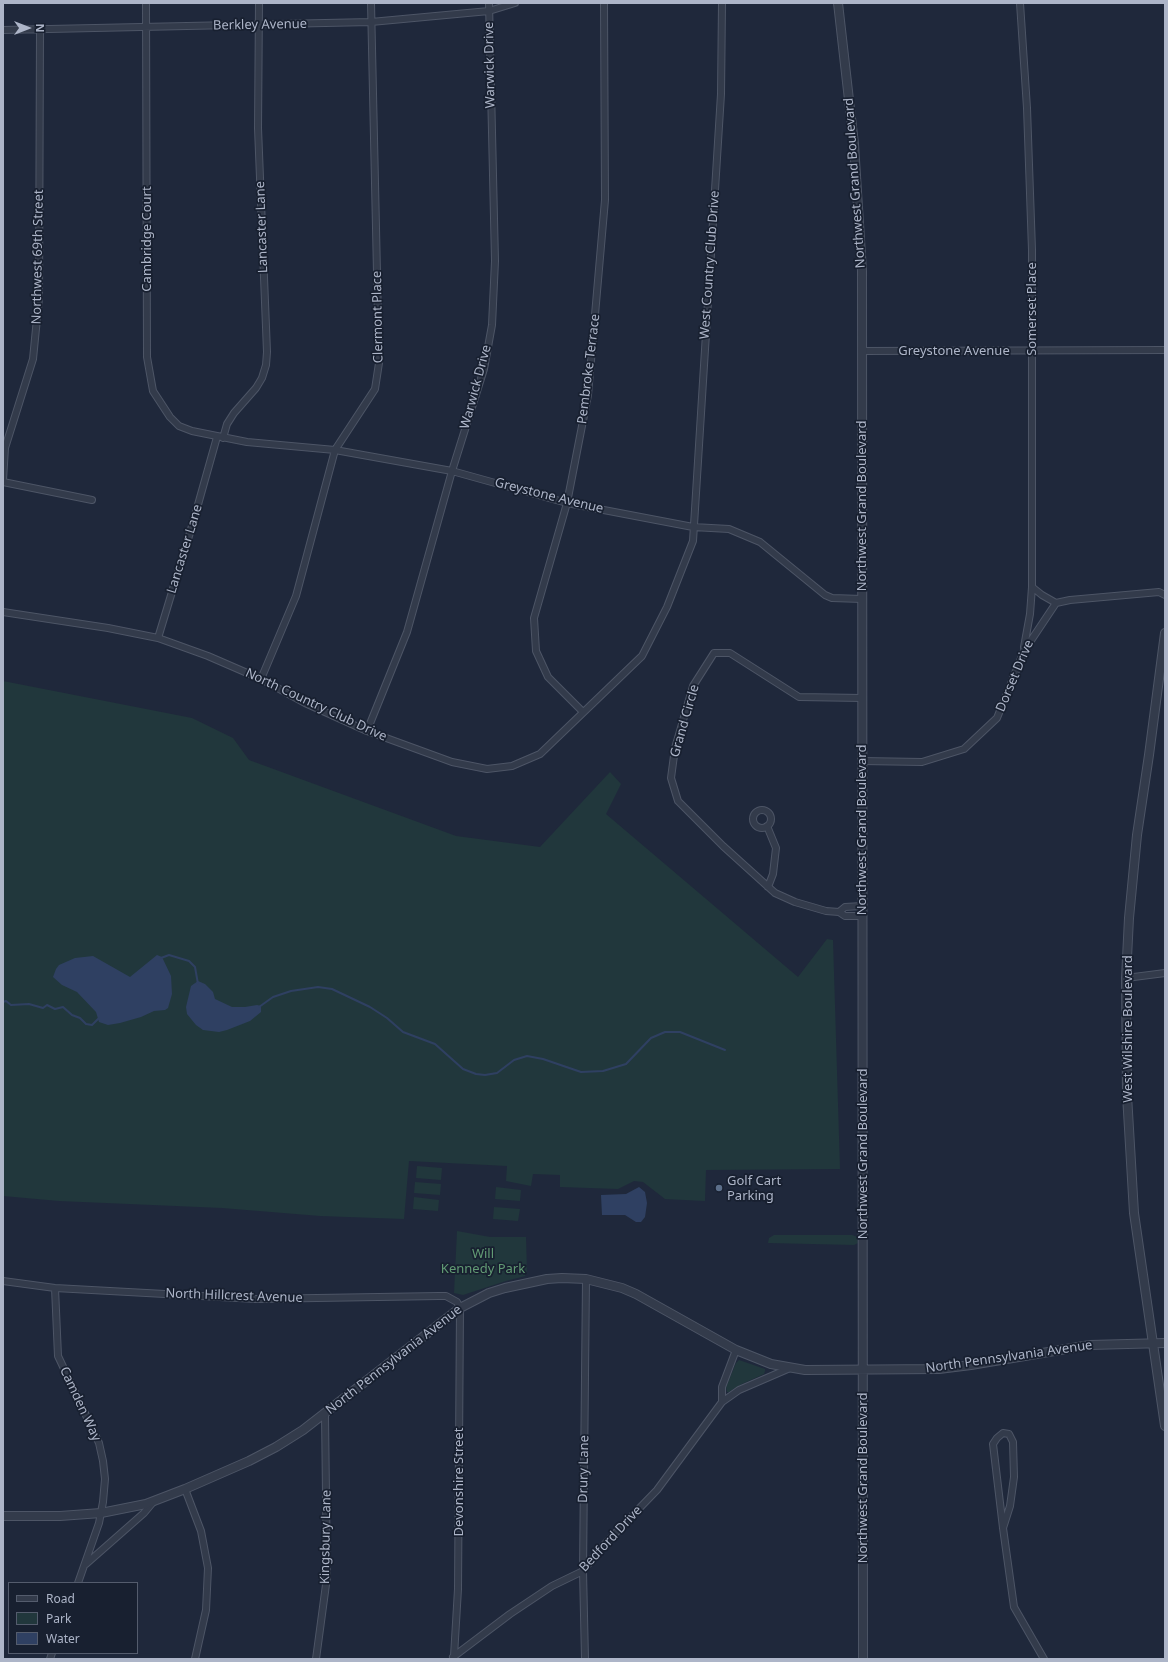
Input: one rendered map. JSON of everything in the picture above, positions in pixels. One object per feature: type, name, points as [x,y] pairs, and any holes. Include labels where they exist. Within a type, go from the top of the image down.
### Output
[{"type":"street","name":"Cambridge Court","points":[[146,3],[147,357],[153,391],[170,417],[179,426],[192,431],[220,437]]},
{"type":"street","name":"Lancaster Lane","points":[[158,638],[220,437],[234,413],[256,388],[262,378],[266,365],[267,352],[258,128],[259,3]]},
{"type":"street","name":"Clermont Place","points":[[261,679],[296,596],[335,450],[375,390],[379,363],[371,3]]},
{"type":"street","name":"Warwick Drive","points":[[367,731],[407,632],[452,471],[484,369],[492,325],[495,261],[489,3]]},
{"type":"street","name":"Berkley Avenue","points":[[3,30],[371,22],[489,11],[515,3]]},
{"type":"street","name":"Pembroke Terrace","points":[[583,712],[548,677],[536,651],[534,618],[568,504],[588,395],[605,200],[604,3]]},
{"type":"street","name":"West Country Club Drive","points":[[693,527],[721,94],[722,3]]},
{"type":"street","name":"Northwest Grand Boulevard","points":[[838,3],[858,190],[862,264],[863,1659]]},
{"type":"street","name":"Somerset Place","points":[[1020,3],[1027,108],[1031,234],[1032,351],[1032,587],[1030,614],[1024,650]]},
{"type":"street","name":"Northwest 69th Street","points":[[3,481],[5,448],[33,359],[39,298],[40,29]]},
{"type":"street","name":"Greystone Avenue","points":[[862,351],[1165,350]]},
{"type":"street","name":"Greystone Avenue","points":[[220,437],[247,442],[335,450],[452,471],[568,504],[693,527],[729,528],[760,542],[825,595],[832,598],[862,599]]},
{"type":"street","points":[[3,481],[92,500]]},
{"type":"street","name":"North Country Club Drive","points":[[3,612],[108,628],[158,638],[208,656],[261,679],[305,703],[367,731],[452,762],[487,769],[512,766],[540,754],[642,656],[667,607],[690,549],[693,541],[693,527]]},
{"type":"street","points":[[1032,587],[1056,603],[1070,600],[1159,592],[1165,595]]},
{"type":"street","name":"Dorset Drive","points":[[862,761],[922,762],[964,749],[997,718],[1024,650],[1056,603]]},
{"type":"street","name":"West Wilshire Boulevard","points":[[1165,633],[1137,835],[1129,918],[1126,978],[1127,1095],[1134,1214],[1165,1426]]},
{"type":"street","name":"Grand Circle","points":[[862,698],[799,697],[730,653],[714,653],[693,686],[675,748],[671,778],[674,793],[678,801],[704,828],[775,893],[795,902],[826,911],[839,912],[845,916],[862,916]]},
{"type":"street","points":[[767,826],[776,848],[774,874],[768,887]]},
{"type":"street","name":"Grand Circle","points":[[839,912],[845,907],[862,906]]},
{"type":"street","points":[[1126,978],[1165,973]]},
{"type":"street","name":"North Pennsylvania Avenue","points":[[3,1516],[60,1516],[122,1510],[154,1501],[185,1489],[276,1447],[325,1414],[460,1308],[490,1294],[519,1284],[554,1278],[586,1279],[622,1288],[636,1294],[736,1350],[771,1364],[805,1370],[939,1369],[1090,1345],[1165,1343]]},
{"type":"street","name":"Drury Lane","points":[[585,1659],[583,1571],[586,1279]]},
{"type":"street","name":"North Hillcrest Avenue","points":[[3,1281],[55,1288],[256,1299],[446,1296],[457,1302],[460,1308]]},
{"type":"street","name":"Camden Way","points":[[55,1288],[58,1356],[95,1431],[103,1461],[104,1490],[101,1513],[78,1582]]},
{"type":"street","name":"Devonshire Street","points":[[453,1657],[458,1589],[460,1308]]},
{"type":"street","points":[[722,1402],[722,1387],[736,1350]]},
{"type":"street","name":"Bedford Drive","points":[[453,1657],[510,1614],[552,1586],[583,1571],[600,1549],[657,1490],[722,1402],[739,1390],[790,1368]]},
{"type":"street","name":"Kingsbury Lane","points":[[316,1659],[327,1577],[325,1414]]},
{"type":"street","points":[[1003,1528],[1010,1506],[1014,1477],[1013,1442],[1009,1434],[1003,1433],[996,1438],[993,1444],[1003,1528],[1014,1606],[1044,1659]]},
{"type":"street","points":[[185,1489],[201,1531],[206,1553],[208,1574],[206,1610],[196,1659]]},
{"type":"street","name":"Camden Way","points":[[85,1565],[144,1513],[154,1501]]},
{"type":"green space","points":[[3,681],[192,718],[233,738],[249,760],[456,836],[540,847],[610,772],[621,784],[606,814],[798,977],[827,939],[833,940],[840,1169],[706,1170],[705,1201],[665,1199],[643,1182],[634,1181],[618,1189],[560,1187],[560,1175],[533,1174],[531,1186],[506,1181],[507,1166],[409,1161],[404,1219],[320,1216],[222,1208],[59,1201],[3,1196]]},
{"type":"green space","points":[[417,1166],[442,1168],[441,1180],[416,1178]]},
{"type":"green space","points":[[415,1182],[441,1184],[440,1195],[414,1193]]},
{"type":"green space","points":[[496,1187],[521,1190],[520,1201],[495,1199]]},
{"type":"green space","points":[[414,1197],[439,1200],[438,1211],[413,1209]]},
{"type":"green space","points":[[494,1207],[520,1209],[518,1221],[493,1219]]},
{"type":"green space","name":"Will Kennedy Park","points":[[457,1231],[490,1237],[526,1237],[527,1271],[525,1276],[463,1295],[454,1293]]},
{"type":"green space","points":[[774,1235],[852,1235],[857,1237],[858,1243],[854,1245],[768,1243],[769,1238]]},
{"type":"green space","points":[[739,1360],[765,1369],[764,1374],[727,1392],[726,1387],[736,1363]]},
{"type":"water","points":[[157,955],[162,957],[171,976],[172,994],[168,1008],[165,1010],[154,1011],[141,1017],[120,1023],[108,1025],[99,1022],[96,1012],[77,992],[62,985],[53,977],[59,965],[75,958],[93,956],[130,977]]},
{"type":"water","points":[[198,981],[205,984],[213,992],[215,999],[232,1007],[261,1006],[261,1012],[250,1021],[227,1030],[219,1032],[203,1030],[196,1025],[187,1014],[186,1007],[191,986]]},
{"type":"water","points":[[639,1187],[645,1192],[647,1203],[645,1217],[641,1222],[636,1222],[625,1215],[602,1215],[601,1195],[626,1194]]},
{"type":"waterway","points":[[161,958],[169,955],[189,961],[195,967],[198,984]]},
{"type":"waterway","points":[[259,1007],[273,997],[291,991],[318,987],[332,989],[370,1007],[387,1018],[403,1032],[435,1044],[463,1069],[476,1074],[485,1075],[497,1073],[514,1060],[527,1056],[543,1059],[581,1072],[603,1071],[626,1064],[651,1038],[665,1032],[680,1032],[725,1050]]},
{"type":"waterway","points":[[3,1002],[6,1001],[11,1005],[29,1004],[43,1008],[47,1005],[55,1009],[63,1007],[72,1015],[80,1018],[86,1024],[92,1025],[99,1018]]},
{"type":"place","name":"Golf Cart Parking","points":[[719,1188]]}]
